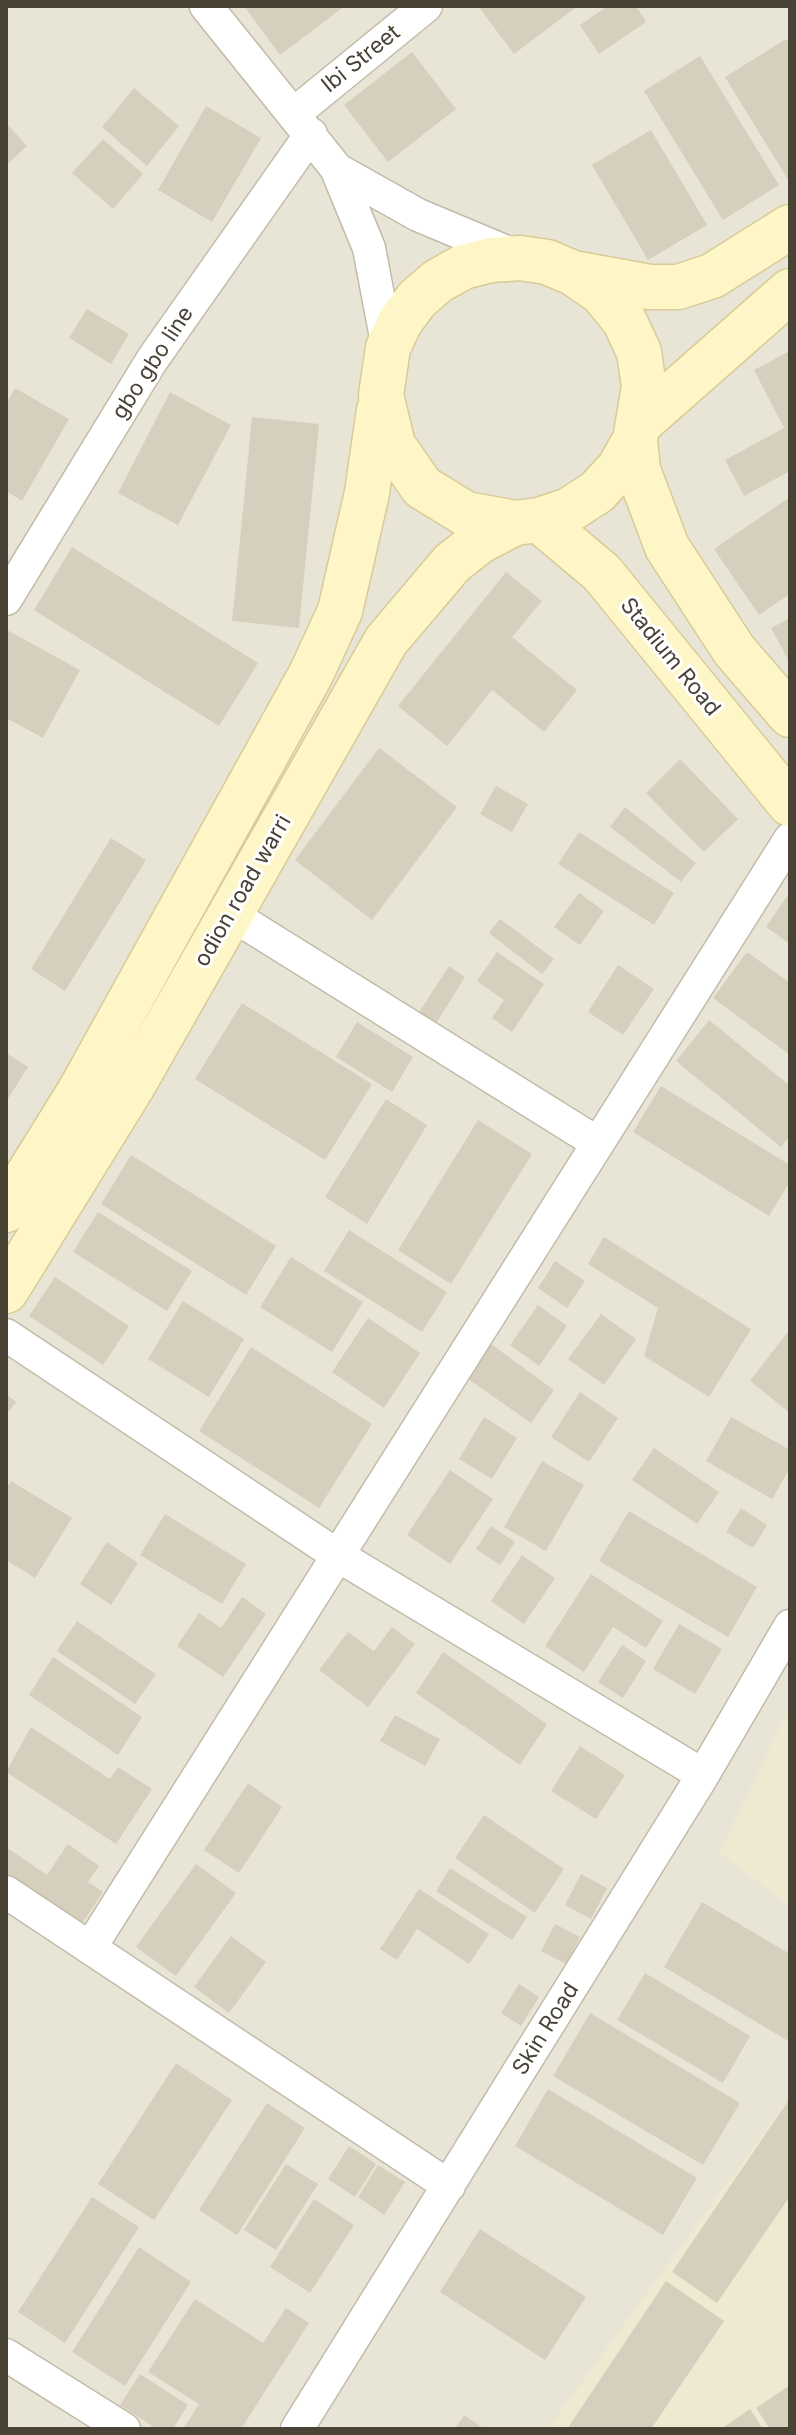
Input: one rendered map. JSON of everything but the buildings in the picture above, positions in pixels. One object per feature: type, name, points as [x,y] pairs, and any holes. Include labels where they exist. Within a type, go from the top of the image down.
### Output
[{"type":"main road","points":[[573,273],[650,287],[678,287],[712,276],[790,227]]},
{"type":"main road","points":[[788,709],[734,650],[667,547],[638,470],[638,431],[644,387],[639,352],[624,320],[602,293],[573,273],[547,262],[520,258],[491,260],[463,267],[438,281],[408,311],[388,348],[381,395],[393,445],[422,487],[466,514],[527,521],[569,510],[597,492],[619,468],[638,431],[790,291]]},
{"type":"main road","name":"odion road warri","points":[[6,1210],[81,1089],[311,674],[340,611],[367,493],[381,395]]},
{"type":"main road","name":"odion road warri","points":[[6,1291],[132,1087],[386,641],[452,563],[480,541],[527,521]]},
{"type":"main road","name":"Stadium Road","points":[[527,521],[602,573],[790,804]]},
{"type":"street","points":[[206,6],[303,123],[336,168],[369,248],[388,348]]},
{"type":"street","name":"Ibi Street","points":[[303,123],[426,6]]},
{"type":"street","name":"gbo gbo line","points":[[6,599],[152,360],[303,123]]},
{"type":"street","points":[[336,168],[418,215],[520,258]]},
{"type":"street","points":[[90,1948],[790,839]]},
{"type":"street","points":[[229,913],[596,1142]]},
{"type":"street","points":[[6,1335],[337,1555],[703,1775]]},
{"type":"street","name":"Skin Road","points":[[297,2429],[703,1775],[790,1626]]},
{"type":"street","points":[[6,1892],[449,2186]]},
{"type":"street","points":[[6,2355],[124,2429]]},
{"type":"shaded area","points":[[6,6],[790,6],[790,2429],[6,2429]]},
{"type":"shaded area","points":[[785,1717],[790,1720],[790,1906],[719,1853]]},
{"type":"shaded area","points":[[790,2097],[790,2429],[551,2429],[549,2427]]}]
